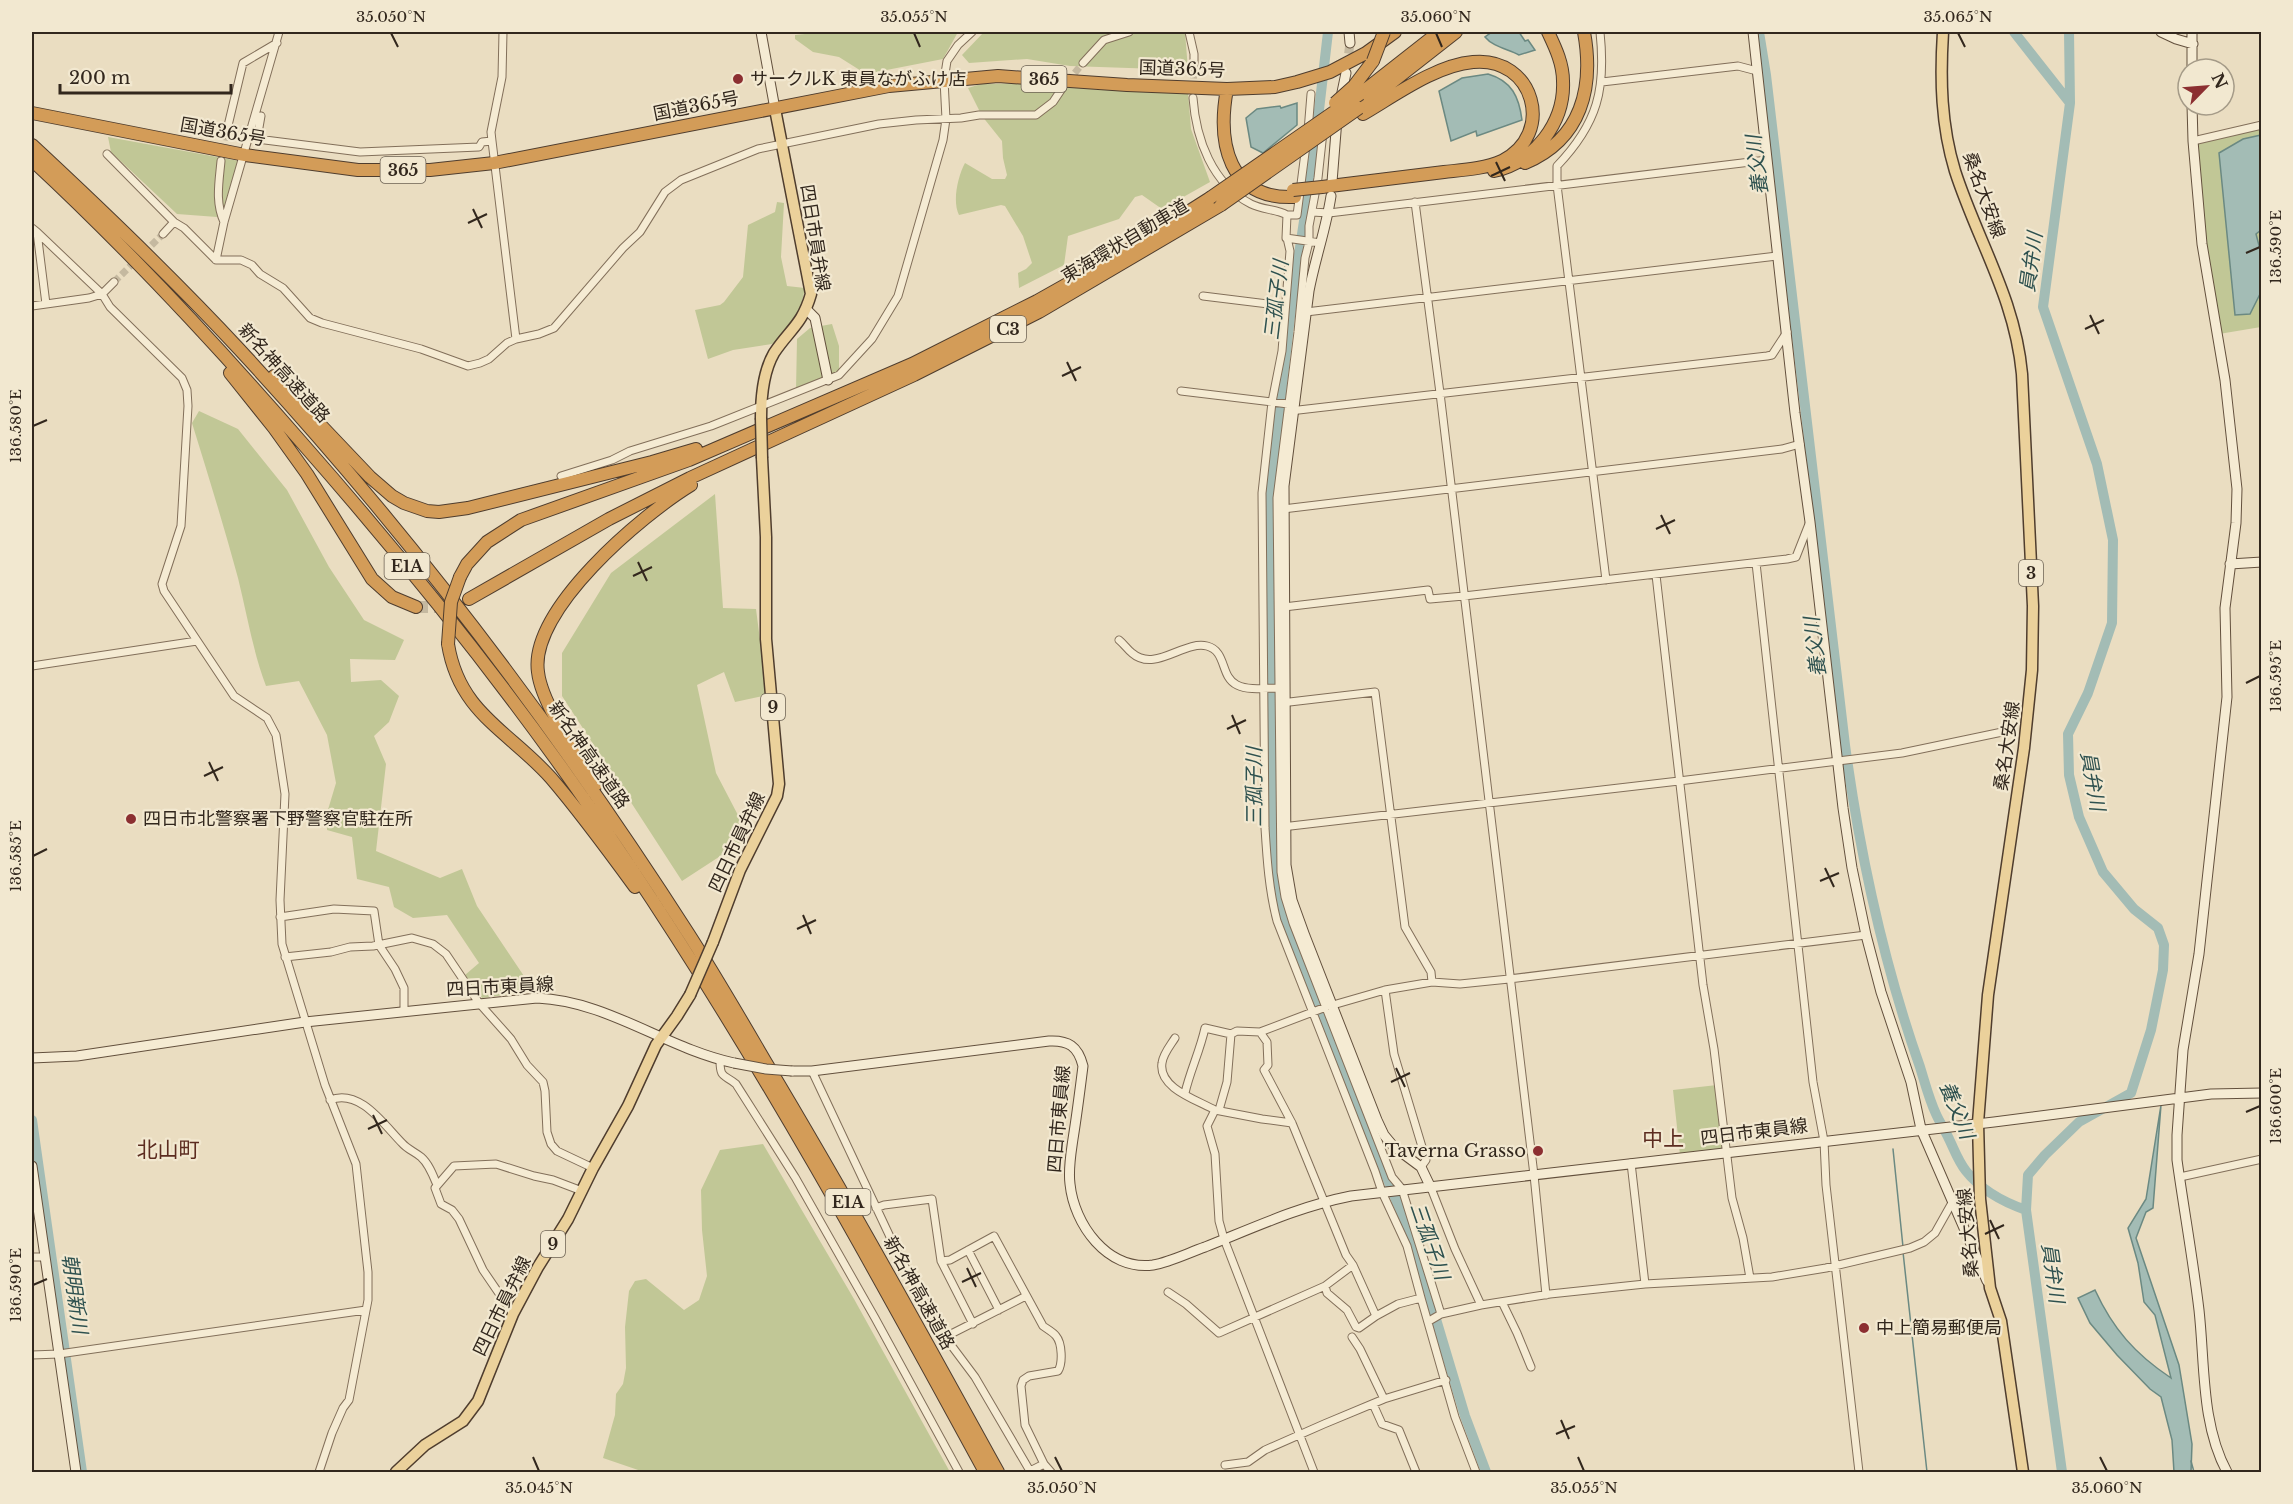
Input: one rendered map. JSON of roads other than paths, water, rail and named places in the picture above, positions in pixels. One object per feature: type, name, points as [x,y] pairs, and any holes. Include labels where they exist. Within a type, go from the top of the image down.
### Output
[{"type":"highway","points":[[1357,90],[1373,61],[1384,32]]},
{"type":"highway","name":"国道365号","points":[[32,113],[245,155],[358,170],[430,170],[494,163],[889,86],[944,80],[998,76],[1227,89],[1275,87],[1330,72],[1366,53],[1395,32]]},
{"type":"highway","points":[[1357,90],[1439,32]]},
{"type":"highway","points":[[1361,111],[1456,32]]},
{"type":"highway","points":[[1541,32],[1555,54]]},
{"type":"highway","points":[[1500,166],[1529,154],[1553,125],[1563,92],[1563,80],[1548,32]]},
{"type":"highway","points":[[1227,89],[1224,103],[1225,140],[1231,164],[1236,174],[1245,183],[1260,193],[1275,197],[1326,190],[1385,188],[1500,166],[1521,165],[1541,155],[1559,141],[1574,120],[1584,99],[1588,74],[1584,32]]},
{"type":"highway","points":[[1361,111],[1448,68],[1474,62],[1498,64],[1508,68],[1522,80],[1531,98],[1533,109],[1526,138],[1500,166]]},
{"type":"highway","name":"東海環状自動車道","points":[[780,422],[912,364],[978,332],[1133,247],[1258,166],[1357,90]]},
{"type":"highway","name":"東海環状自動車道","points":[[784,434],[914,375],[1039,312],[1221,205],[1361,111]]},
{"type":"highway","name":"新名神高速道路","points":[[32,145],[105,232],[231,362],[351,499],[419,580],[527,719],[581,794],[631,867],[769,1086],[858,1241],[985,1473]]},
{"type":"highway","name":"新名神高速道路","points":[[32,160],[55,174],[176,283],[299,415],[434,576],[538,714],[596,795],[690,936],[822,1156],[998,1473]]},
{"type":"highway","points":[[105,232],[202,340],[268,420],[323,498],[372,579],[392,597],[416,607]]},
{"type":"highway","points":[[176,283],[277,379],[381,488],[404,503],[427,511],[460,510],[652,462],[780,422]]},
{"type":"highway","points":[[713,995],[645,899],[553,781],[530,756],[477,709],[468,698],[455,671],[448,644],[451,603],[467,564],[487,542],[521,520],[689,460],[780,422]]},
{"type":"highway","points":[[470,599],[609,519],[784,434]]},
{"type":"highway","points":[[690,936],[550,707],[539,682],[537,659],[539,648],[548,625],[577,585],[630,532],[687,488],[784,434]]},
{"type":"main road","name":"桑名大安線","points":[[1943,32],[1941,93],[1950,154],[1965,198],[2006,297],[2020,355],[2032,606],[2032,661],[2028,723],[1988,994],[1978,1124],[1980,1199],[1990,1289],[2001,1321],[2023,1473]]},
{"type":"main road","name":"四日市員弁線","points":[[396,1473],[425,1445],[444,1434],[470,1413],[478,1401],[513,1314],[628,1106],[652,1053],[690,995],[740,870],[777,796],[779,784],[766,639],[766,537],[761,412],[764,381],[774,353],[797,327],[807,310],[811,294],[775,109]]},
{"type":"street","points":[[216,260],[224,222],[279,32]]},
{"type":"street","points":[[503,32],[502,77],[491,132],[516,339]]},
{"type":"street","points":[[761,32],[775,109]]},
{"type":"street","points":[[561,476],[761,412],[839,375],[872,339],[898,296],[943,140],[946,120],[944,80],[947,62],[958,45],[972,32]]},
{"type":"street","points":[[1083,63],[1104,40],[1130,32]]},
{"type":"street","points":[[1189,32],[1194,54],[1194,67]]},
{"type":"street","points":[[1349,32],[1350,43]]},
{"type":"street","points":[[1600,32],[1603,59],[1598,104],[1585,133],[1575,148],[1557,166],[1557,185],[1605,580]]},
{"type":"street","points":[[1753,32],[1795,413],[1840,761],[1843,808],[1866,935],[1881,992],[1911,1082],[1922,1129],[1990,1289]]},
{"type":"street","points":[[2161,32],[2193,44]]},
{"type":"street","points":[[2192,32],[2192,57]]},
{"type":"street","points":[[226,134],[243,63],[277,43]]},
{"type":"street","points":[[1602,82],[1738,66],[1757,70]]},
{"type":"street","points":[[1282,703],[1278,688],[1277,498],[1313,269],[1329,213],[1326,190],[1346,73]]},
{"type":"street","points":[[107,154],[174,222],[184,228],[216,260],[241,260],[252,265],[283,288],[310,318],[421,349],[468,366],[489,359],[507,343],[516,339],[554,328],[582,294],[644,228],[665,192],[681,180],[758,149],[879,124],[946,120],[979,115],[1036,115],[1053,102],[1062,87]]},
{"type":"street","points":[[1193,98],[1196,124],[1215,173],[1247,201],[1261,208],[1287,215],[1297,215],[1311,94]]},
{"type":"street","points":[[1325,115],[1305,258],[1284,486],[1282,703],[1283,827],[1286,865],[1292,900],[1392,1177],[1401,1190],[1441,1314]]},
{"type":"street","points":[[261,116],[257,139],[360,152],[479,147],[482,142],[492,141]]},
{"type":"street","points":[[2192,117],[2202,244],[2225,380],[2237,489],[2236,523],[2225,608],[2227,697],[2199,954],[2177,1099],[2177,1136],[2180,1177],[2199,1310],[2210,1423],[2215,1444],[2227,1473]]},
{"type":"street","points":[[2193,141],[2262,125]]},
{"type":"street","points":[[1312,212],[1329,213],[1767,160]]},
{"type":"street","points":[[221,161],[217,197],[219,211],[224,222]]},
{"type":"street","points":[[1415,202],[1440,393],[1546,1295]]},
{"type":"street","points":[[1287,215],[1290,251],[1282,351],[1272,402],[1262,493],[1265,828],[1271,899],[1277,921],[1382,1192],[1407,1246],[1455,1417],[1476,1473]]},
{"type":"street","points":[[163,234],[174,222]]},
{"type":"street","points":[[34,230],[102,294],[110,307],[182,378],[187,390],[181,526],[162,584],[164,591],[234,696],[267,718],[276,735],[285,794],[280,917],[285,957],[330,1100],[356,1164],[369,1287],[349,1400],[332,1433],[319,1473]]},
{"type":"street","points":[[34,230],[46,304]]},
{"type":"street","points":[[1289,238],[1321,243]]},
{"type":"street","points":[[1306,312],[1777,256]]},
{"type":"street","points":[[32,306],[89,298],[102,294],[114,282]]},
{"type":"street","points":[[1203,296],[1285,306]]},
{"type":"street","points":[[807,310],[815,318],[828,380]]},
{"type":"street","points":[[1181,391],[1272,402],[1290,409],[1767,356],[1772,355],[1787,332]]},
{"type":"street","points":[[1283,509],[1782,450],[1800,444]]},
{"type":"street","points":[[1284,607],[1428,590],[1430,599],[1464,596],[1796,557],[1810,522]]},
{"type":"street","points":[[2230,564],[2262,562]]},
{"type":"street","points":[[1756,563],[1813,1082],[1824,1141],[1826,1185],[1859,1473]]},
{"type":"street","points":[[1656,575],[1699,955],[1714,1048],[1732,1198],[1743,1238],[1750,1278]]},
{"type":"street","points":[[1119,640],[1132,653],[1148,659],[1157,659],[1202,645],[1211,647],[1222,658],[1230,680],[1245,688],[1278,688]]},
{"type":"street","points":[[32,666],[197,641]]},
{"type":"street","points":[[1282,703],[1375,692],[1405,927],[1431,972],[1432,982]]},
{"type":"street","points":[[1283,827],[1680,782],[1902,753],[2007,731]]},
{"type":"street","points":[[280,917],[334,909],[374,911],[379,945],[404,988],[404,1011]]},
{"type":"street","points":[[1185,1093],[1191,1067],[1201,1047],[1205,1028],[1231,1034],[1237,1031],[1260,1032],[1329,1006],[1385,990],[1432,982],[1460,984],[1509,979],[1866,935]]},
{"type":"street","points":[[285,957],[379,945],[412,938],[433,944],[446,954],[480,1003],[511,1039],[527,1065],[543,1082],[547,1132],[551,1144],[557,1151],[593,1168]]},
{"type":"street","points":[[1385,990],[1394,1054],[1426,1160],[1420,1167]]},
{"type":"street","name":"四日市東員線","points":[[32,1058],[77,1056],[305,1022],[537,998],[573,1001],[592,1007],[720,1060],[792,1071],[812,1071],[1039,1042],[1066,1042],[1075,1047],[1083,1066],[1069,1182],[1073,1203],[1084,1227],[1101,1247],[1117,1258],[1150,1265],[1224,1239],[1298,1209],[1325,1201],[1382,1192],[1995,1122],[2211,1094],[2262,1093]]},
{"type":"street","points":[[1329,1006],[1384,1135],[1394,1147],[1420,1167],[1481,1305]]},
{"type":"street","points":[[1260,1032],[1267,1042],[1268,1065],[1264,1070],[1292,1123],[1346,1256],[1353,1265],[1376,1316]]},
{"type":"street","points":[[1231,1034],[1227,1082],[1217,1110],[1207,1126],[1215,1154],[1219,1221],[1314,1473]]},
{"type":"street","points":[[1175,1038],[1162,1064],[1163,1076],[1172,1088],[1217,1110],[1292,1123]]},
{"type":"street","points":[[720,1060],[721,1073],[724,1078],[736,1084],[795,1177],[875,1318],[958,1473]]},
{"type":"street","points":[[812,1071],[900,1258],[945,1337],[975,1377],[1030,1472],[1044,1464]]},
{"type":"street","points":[[330,1100],[345,1097],[371,1110],[401,1143],[427,1164],[437,1185]]},
{"type":"street","points":[[2180,1177],[2262,1160]]},
{"type":"street","points":[[513,1314],[483,1270],[459,1219],[452,1210],[441,1204],[435,1188],[454,1166],[496,1164],[553,1180],[582,1191]]},
{"type":"street","points":[[1631,1164],[1644,1284]]},
{"type":"street","points":[[32,1166],[44,1257],[63,1353],[76,1473]]},
{"type":"street","points":[[876,1208],[932,1199],[941,1262],[973,1324]]},
{"type":"street","points":[[1428,1321],[1441,1314],[1481,1305],[1546,1295],[1644,1284],[1791,1275],[1910,1248],[1935,1233],[1954,1200]]},
{"type":"street","points":[[941,1262],[994,1236],[1043,1326],[1056,1336],[1059,1342],[1061,1366],[1058,1371],[1029,1376],[1023,1380],[1021,1386],[1024,1425],[1051,1473]]},
{"type":"street","points":[[968,1250],[999,1310]]},
{"type":"street","points":[[32,1257],[44,1257]]},
{"type":"street","points":[[1168,1292],[1186,1304],[1219,1333],[1325,1286],[1353,1265]]},
{"type":"street","points":[[1325,1286],[1327,1293],[1347,1310],[1356,1327],[1359,1328],[1398,1304],[1421,1298]]},
{"type":"street","points":[[945,1337],[1026,1296]]},
{"type":"street","points":[[1502,1302],[1531,1367]]},
{"type":"street","points":[[32,1354],[63,1353],[366,1310]]},
{"type":"street","points":[[1352,1337],[1384,1399]]},
{"type":"street","points":[[1225,1465],[1248,1462],[1265,1450],[1384,1399],[1446,1380]]},
{"type":"street","points":[[1373,1404],[1382,1424],[1400,1430],[1416,1473]]},
{"type":"water","points":[[1492,32],[1519,32],[1535,50],[1519,55],[1501,48],[1485,37]]},
{"type":"water","points":[[1488,74],[1503,81],[1513,91],[1519,104],[1522,120],[1477,136],[1476,131],[1451,141],[1439,91],[1462,78]]},
{"type":"water","points":[[1297,103],[1297,125],[1263,153],[1251,147],[1246,118],[1257,109],[1280,106],[1281,108]]},
{"type":"water","points":[[2261,135],[2261,230],[2256,234],[2261,253],[2261,292],[2250,314],[2235,315],[2219,153],[2243,139]]},
{"type":"water","points":[[2161,1105],[2153,1208],[2146,1212],[2136,1238],[2179,1365],[2192,1444],[2191,1472],[2174,1472],[2172,1440],[2161,1397],[2150,1389],[2117,1355],[2090,1323],[2078,1298],[2095,1290],[2109,1317],[2126,1340],[2146,1360],[2171,1378],[2155,1315],[2144,1302],[2138,1263],[2128,1228],[2146,1199]]},
{"type":"waterway","name":"三孤子川","points":[[1328,32],[1313,162],[1292,300],[1270,488],[1272,854],[1279,902],[1322,1017],[1412,1239],[1465,1416],[1486,1472]]},
{"type":"waterway","name":"養父川","points":[[1759,32],[1766,75],[1845,745],[1874,908],[1895,988],[1929,1097],[1958,1159],[1972,1178],[1986,1190],[2026,1210]]},
{"type":"waterway","points":[[2014,32],[2070,103]]},
{"type":"waterway","name":"員弁川","points":[[2062,1472],[2026,1210],[2028,1175],[2079,1122],[2131,1093],[2151,1030],[2163,970],[2164,945],[2158,928],[2134,909],[2103,872],[2079,817],[2069,775],[2068,734],[2088,693],[2112,623],[2113,540],[2097,464],[2043,307],[2070,103],[2069,32]]},
{"type":"waterway","name":"朝明新川","points":[[32,1120],[82,1472]]},
{"type":"waterway","points":[[1893,1149],[1903,1247]]},
{"type":"waterway","points":[[1903,1252],[1927,1472]]},
{"type":"waterway","points":[[2191,1461],[2194,1472]]},
{"type":"tunnel","points":[[1347,67],[1350,43]]},
{"type":"tunnel","points":[[1068,81],[1083,63]]},
{"type":"tunnel","points":[[1193,89],[1194,67]]},
{"type":"tunnel","points":[[221,161],[226,134]]},
{"type":"tunnel","points":[[114,282],[163,234]]},
{"type":"tunnel","points":[[416,607],[448,607]]},
{"type":"place","name":"サークルK 東員ながふけ店","points":[[738,79]]},
{"type":"place","name":"四日市北警察署下野警察官駐在所","points":[[131,819]]},
{"type":"place","name":"Taverna Grasso","points":[[1538,1151]]},
{"type":"place","name":"中上簡易郵便局","points":[[1864,1328]]},
{"type":"district","name":"中上","points":[[1663,1139]]},
{"type":"district","name":"北山町","points":[[168,1150]]}]
